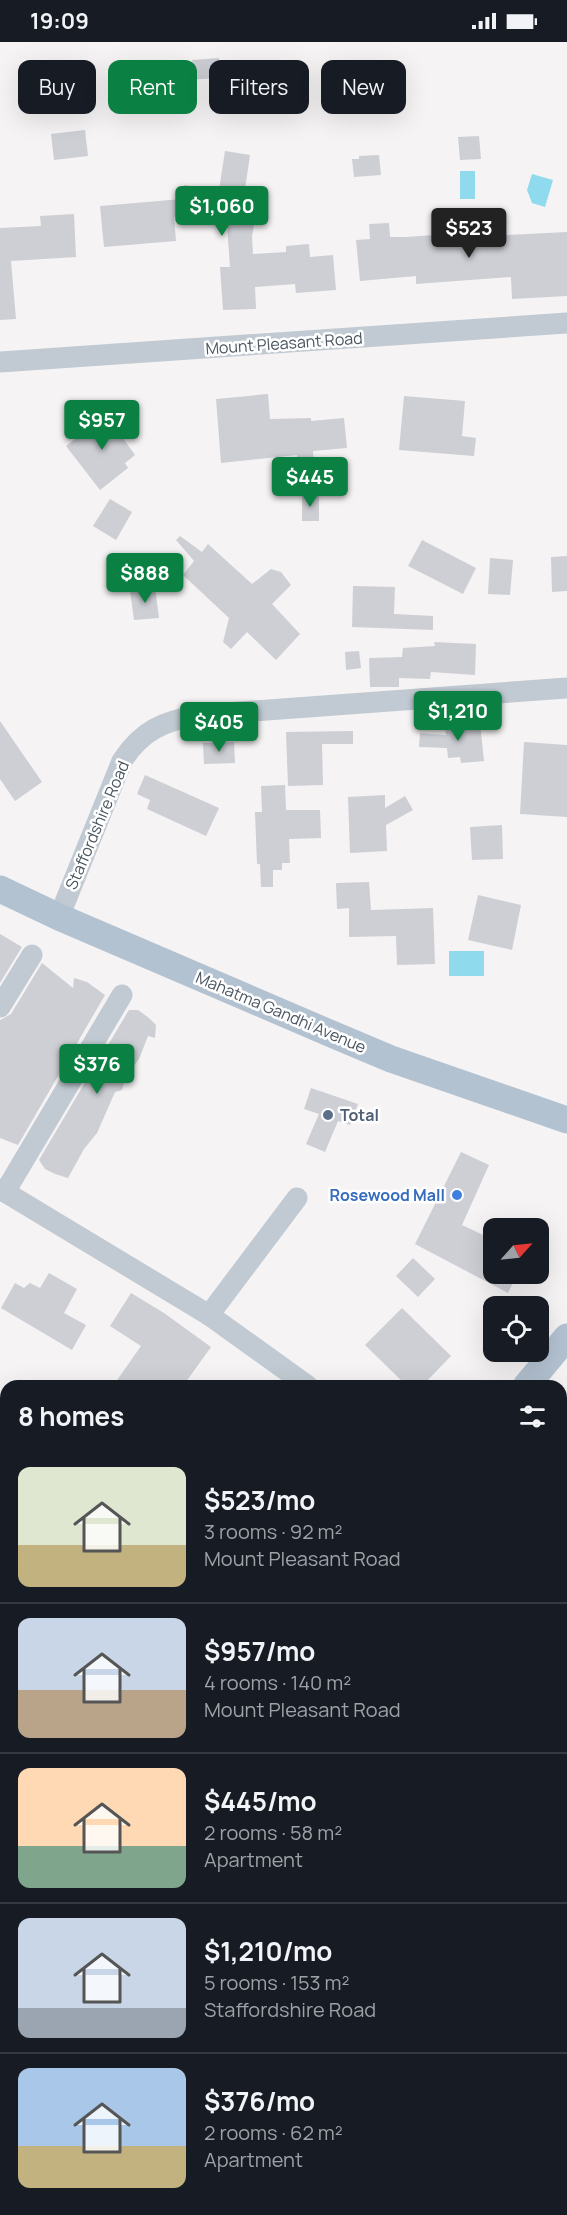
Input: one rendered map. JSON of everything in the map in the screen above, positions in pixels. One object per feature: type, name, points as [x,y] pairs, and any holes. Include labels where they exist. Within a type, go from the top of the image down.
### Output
[{"type":"main road","name":"Mahatma Gandhi Avenue","points":[[0,889],[59,917],[392,1059],[567,1120]]},
{"type":"main road","points":[[531,1380],[567,1337]]},
{"type":"street","name":"Mount Pleasant Road","points":[[0,362],[567,323]]},
{"type":"street","name":"Staffordshire Road","points":[[59,917],[122,761],[134,743],[171,720],[199,715],[567,688]]},
{"type":"street","points":[[0,1007],[32,955]]},
{"type":"street","points":[[122,994],[2,1191],[209,1315],[300,1380]]},
{"type":"street","points":[[209,1315],[297,1198]]},
{"type":"water","points":[[460,171],[475,171],[475,199],[460,199]]},
{"type":"water","points":[[532,174],[553,180],[545,207],[532,203],[527,190]]},
{"type":"water","points":[[449,951],[484,951],[484,976],[449,976]]},
{"type":"building","points":[[219,58],[219,60],[209,60],[209,79],[197,79],[197,60],[192,60]]},
{"type":"building","points":[[85,130],[88,156],[54,160],[51,134]]},
{"type":"building","points":[[479,136],[481,159],[460,160],[458,137]]},
{"type":"building","points":[[225,151],[250,155],[244,196],[258,198],[252,237],[253,254],[286,252],[286,246],[309,244],[310,257],[333,255],[336,290],[296,293],[295,284],[255,287],[256,309],[223,310],[220,267],[230,267],[227,225],[174,217],[176,241],[104,247],[100,206],[182,199],[184,185],[219,190]]},
{"type":"building","points":[[379,155],[381,175],[354,177],[352,159],[359,159],[359,156]]},
{"type":"building","points":[[74,214],[76,257],[11,261],[16,319],[0,320],[0,228],[41,226],[40,216]]},
{"type":"building","points":[[464,221],[465,234],[488,232],[488,236],[567,232],[567,296],[512,299],[511,277],[416,284],[416,276],[360,281],[356,240],[370,239],[369,224],[389,223],[390,237],[406,237],[448,234],[448,222]]},
{"type":"building","points":[[268,394],[270,419],[311,418],[311,421],[344,418],[347,448],[313,451],[314,466],[298,467],[297,455],[221,463],[216,399]]},
{"type":"building","points":[[404,396],[465,401],[462,436],[476,438],[474,456],[399,450]]},
{"type":"building","points":[[108,413],[123,432],[120,434],[135,455],[125,463],[128,468],[100,490],[66,446]]},
{"type":"building","points":[[302,495],[319,495],[319,521],[302,521]]},
{"type":"building","points":[[110,499],[132,512],[116,540],[93,526]]},
{"type":"building","points":[[180,536],[202,552],[208,544],[252,584],[271,569],[281,572],[291,585],[272,604],[300,634],[276,660],[247,632],[231,649],[223,642],[229,618],[183,575],[194,561],[176,540]]},
{"type":"building","points":[[422,540],[476,568],[463,594],[408,566]]},
{"type":"building","points":[[567,556],[567,591],[552,592],[551,557]]},
{"type":"building","points":[[490,558],[513,560],[510,595],[488,594]]},
{"type":"building","points":[[353,586],[395,587],[394,614],[433,616],[433,630],[352,627]]},
{"type":"building","points":[[155,587],[159,618],[134,620],[130,590]]},
{"type":"building","points":[[434,642],[476,644],[475,675],[431,672],[430,679],[399,678],[399,687],[370,687],[369,658],[402,657],[403,648],[435,646]]},
{"type":"building","points":[[359,651],[361,668],[346,670],[345,652]]},
{"type":"building","points":[[0,721],[42,782],[15,801],[0,779]]},
{"type":"building","points":[[480,723],[484,761],[461,763],[460,757],[448,758],[447,748],[419,747],[420,733],[446,735],[445,726]]},
{"type":"building","points":[[353,731],[353,744],[322,744],[323,785],[288,786],[286,732]]},
{"type":"building","points":[[234,742],[235,763],[204,764],[203,743]]},
{"type":"building","points":[[524,742],[567,745],[567,817],[520,814]]},
{"type":"building","points":[[145,775],[219,808],[206,836],[147,809],[150,800],[137,794]]},
{"type":"building","points":[[285,785],[286,810],[320,810],[321,838],[289,839],[290,863],[282,863],[282,870],[273,870],[273,887],[261,887],[260,864],[257,864],[255,812],[262,812],[261,786]]},
{"type":"building","points":[[385,795],[385,808],[405,796],[413,810],[386,825],[387,851],[350,853],[348,797]]},
{"type":"building","points":[[502,825],[503,859],[472,860],[470,827]]},
{"type":"building","points":[[369,882],[371,910],[433,908],[435,964],[397,965],[396,936],[349,937],[349,908],[337,909],[336,883]]},
{"type":"building","points":[[478,895],[521,905],[512,950],[468,940]]},
{"type":"building","points":[[0,934],[22,947],[0,983]]},
{"type":"building","points":[[42,963],[73,988],[74,978],[87,982],[105,995],[18,1145],[0,1138],[0,1020],[11,1014]]},
{"type":"building","points":[[129,1010],[138,1010],[156,1025],[155,1038],[148,1036],[139,1059],[126,1076],[122,1090],[115,1092],[97,1133],[84,1149],[68,1178],[55,1174],[45,1169],[39,1160],[96,1064],[119,1063],[105,1050]]},
{"type":"building","points":[[311,1088],[358,1104],[350,1125],[338,1121],[325,1152],[306,1144],[319,1114],[304,1109]]},
{"type":"building","name":"Rosewood Mall","points":[[461,1152],[489,1165],[462,1225],[483,1235],[483,1280],[415,1244]]},
{"type":"building","points":[[413,1258],[435,1279],[418,1297],[396,1276]]},
{"type":"building","points":[[49,1273],[77,1289],[64,1313],[86,1325],[72,1350],[1,1308],[15,1283],[24,1288],[30,1283],[40,1288]]},
{"type":"building","name":"Rosewood Mall","points":[[491,1284],[512,1284],[508,1293]]},
{"type":"building","points":[[131,1293],[164,1313],[211,1347],[187,1380],[117,1380],[141,1346],[110,1326]]},
{"type":"building","points":[[402,1308],[451,1356],[428,1380],[401,1380],[365,1345]]},
{"type":"place","name":"Total","points":[[328,1115]]},
{"type":"place","name":"Rosewood Mall","points":[[457,1195]]}]
